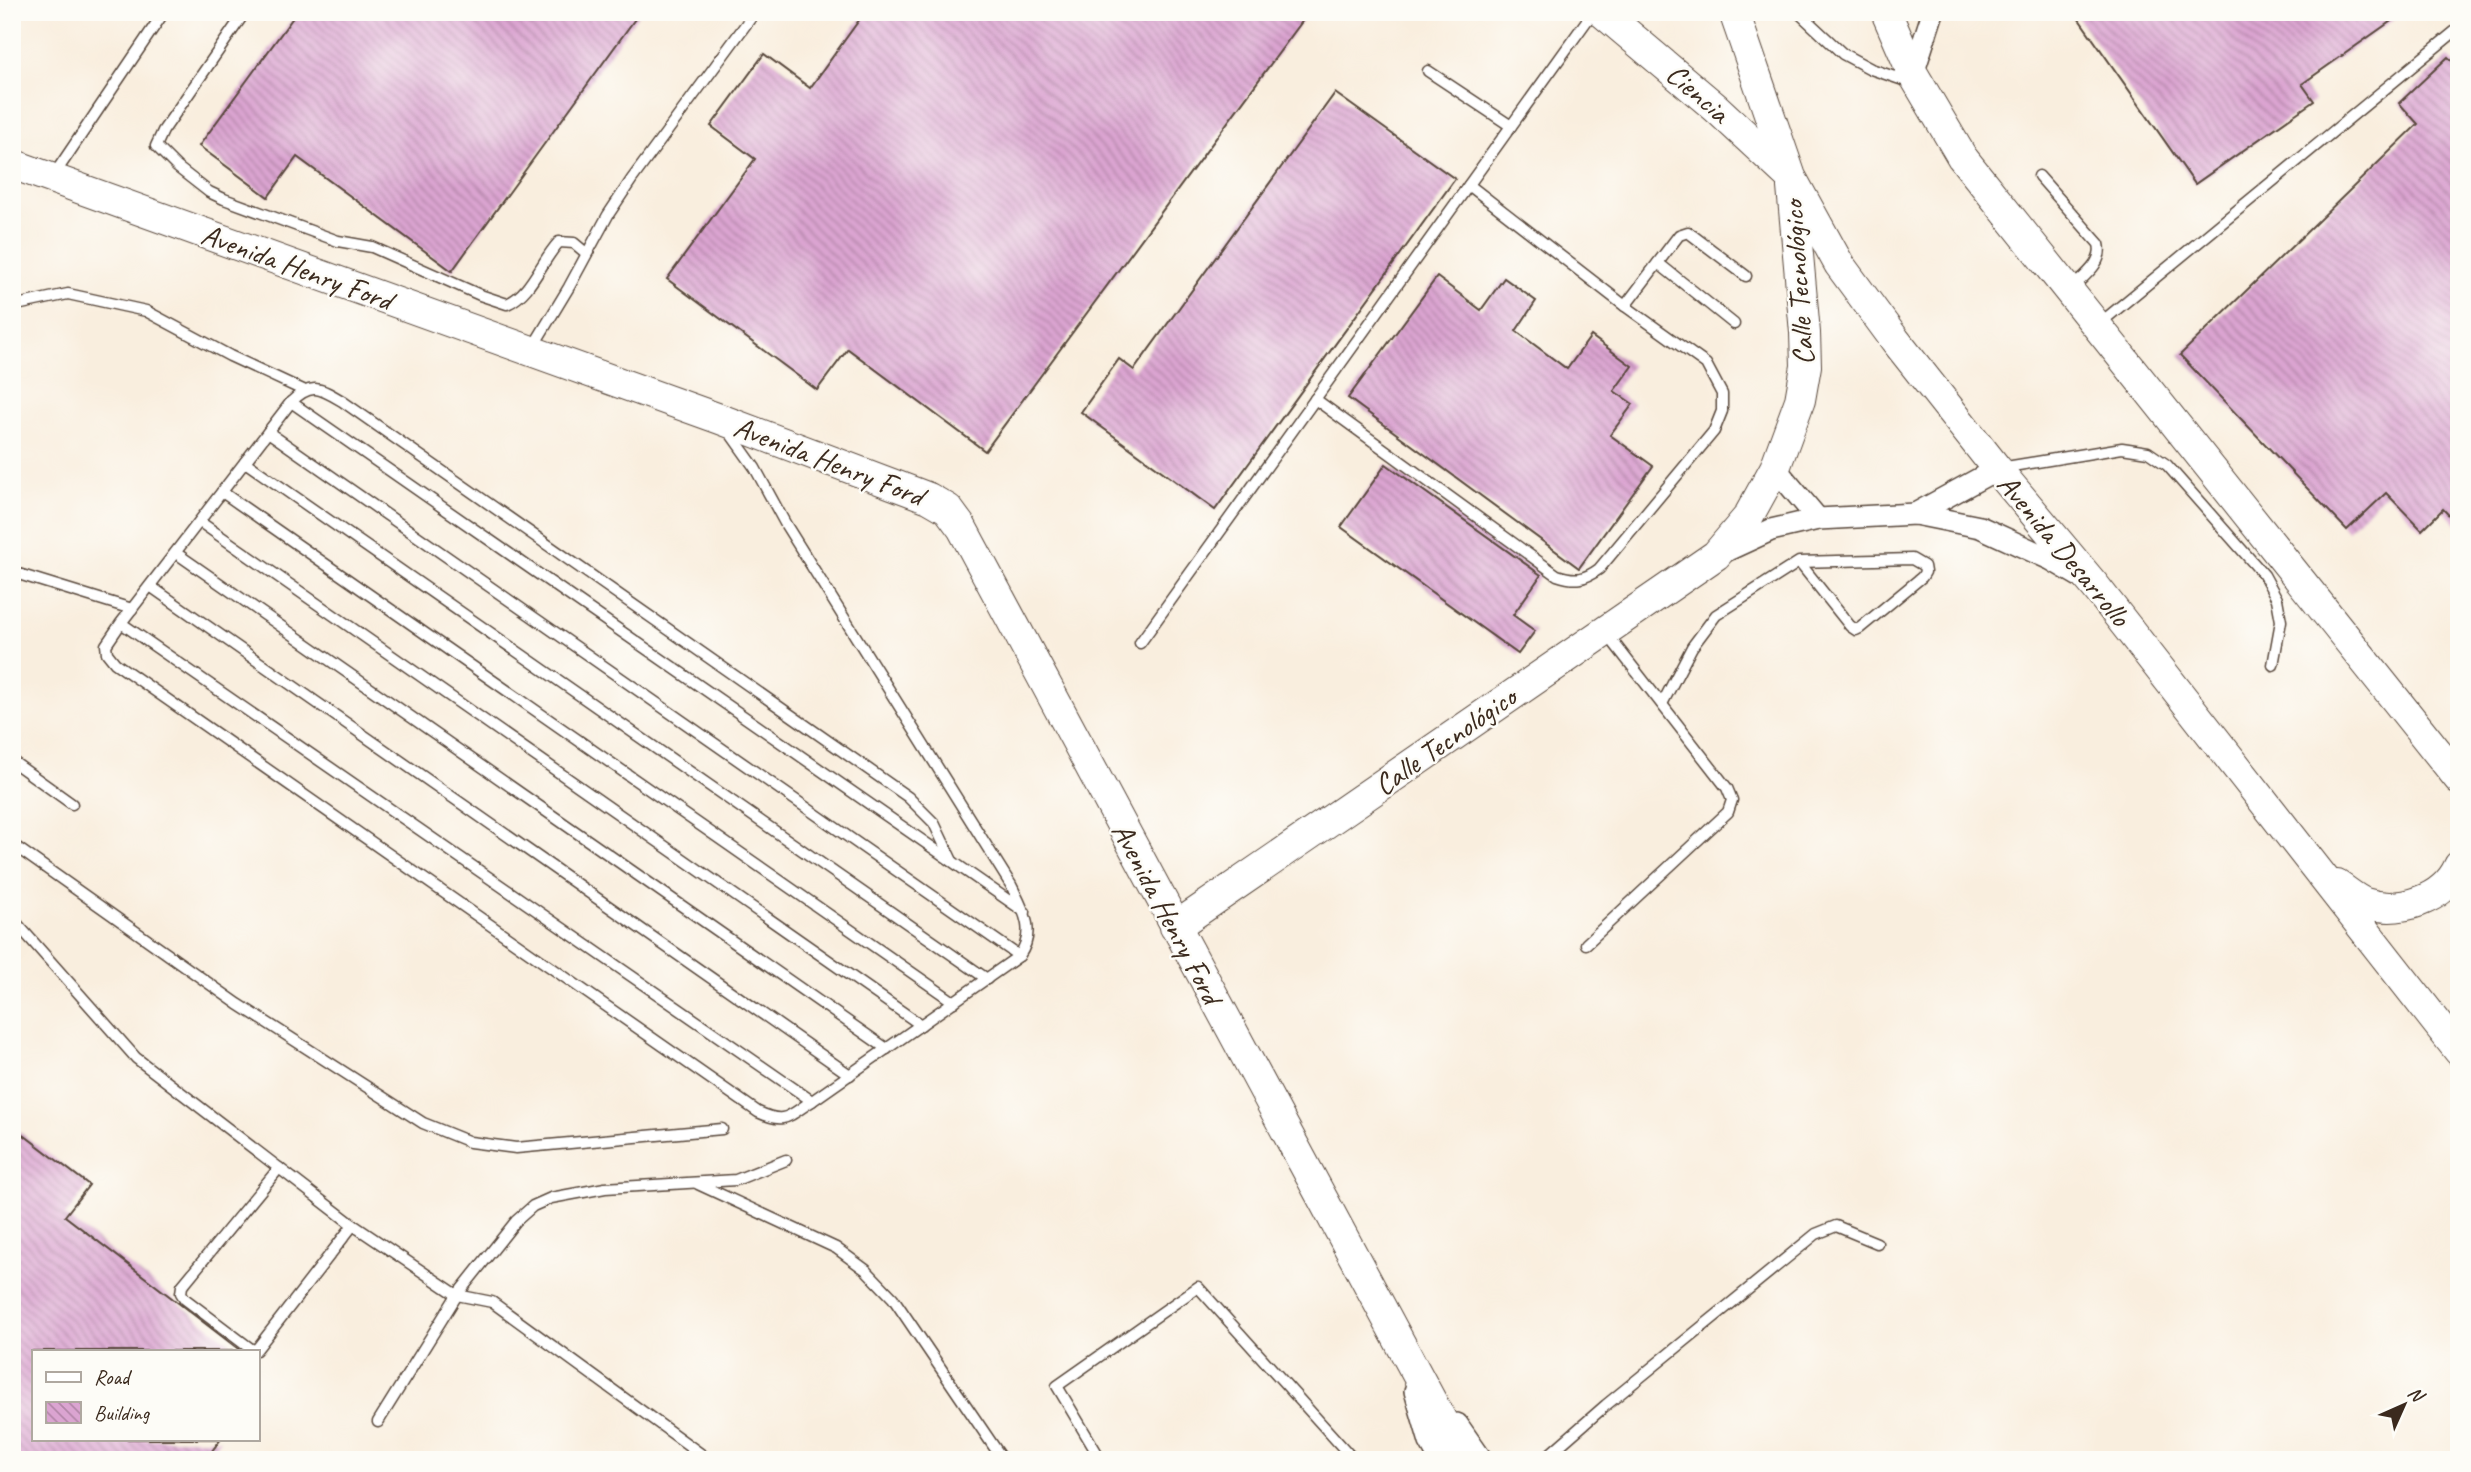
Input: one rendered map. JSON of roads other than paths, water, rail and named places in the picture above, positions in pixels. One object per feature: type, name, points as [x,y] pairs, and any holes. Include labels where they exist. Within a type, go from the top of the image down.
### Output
[{"type":"street","name":"Ciencia","points":[[1602,12],[1706,100],[1791,177]]},
{"type":"street","name":"Avenida Desarrollo","points":[[1734,12],[1791,177],[1839,264],[1895,340],[1997,469],[2095,586],[2459,1051]]},
{"type":"street","points":[[1886,12],[1917,80],[1962,157],[2459,779]]},
{"type":"street","points":[[1917,80],[1933,12]]},
{"type":"street","name":"Avenida Henry Ford","points":[[12,164],[720,419],[929,498],[948,509],[962,528],[1463,1460]]},
{"type":"street","name":"Calle Tecnológico","points":[[1716,555],[1748,517],[1775,468],[1800,400],[1806,366],[1791,177]]},
{"type":"street","points":[[1775,468],[1818,519]]},
{"type":"street","name":"Calle Tecnológico","points":[[1915,514],[1997,469]]},
{"type":"street","name":"Calle Tecnológico","points":[[1175,927],[1716,555],[1771,530],[1818,519],[1915,514],[1980,527],[2050,559],[2095,586]]},
{"type":"street","points":[[2322,875],[2364,902],[2401,908],[2433,894],[2453,879],[2459,866]]},
{"type":"street","name":"Avenida Henry Ford","points":[[1402,1345],[1430,1442],[1440,1460]]},
{"type":"street","name":"Avenida Henry Ford","points":[[1402,1345],[1482,1460]]},
{"type":"lane","points":[[52,178],[164,12]]},
{"type":"lane","points":[[245,12],[163,131],[156,146],[209,192],[338,241],[372,247],[480,295],[507,304],[524,293],[559,242],[574,243],[586,253]]},
{"type":"lane","points":[[530,351],[632,179],[755,12]]},
{"type":"lane","points":[[1140,643],[1593,12]]},
{"type":"lane","points":[[1798,12],[1843,54],[1871,69],[1917,80]]},
{"type":"lane","points":[[2097,325],[2459,28]]},
{"type":"lane","points":[[1428,71],[1511,126]]},
{"type":"lane","points":[[2039,176],[2099,244],[2099,260],[2069,291]]},
{"type":"lane","points":[[1315,398],[1558,575],[1573,580],[1587,578],[1599,569],[1714,431],[1722,411],[1722,394],[1706,365],[1469,185]]},
{"type":"lane","points":[[1625,306],[1679,235],[1688,232],[1746,276]]},
{"type":"lane","points":[[1658,263],[1734,324]]},
{"type":"lane","points":[[12,306],[68,294],[146,311],[230,356],[303,390]]},
{"type":"lane","points":[[720,419],[755,468],[786,525],[1011,885],[1025,912],[1030,932],[1025,948],[1019,956],[786,1118],[774,1120],[758,1112],[115,663],[107,653],[106,645],[121,623],[291,402],[303,390],[314,388],[326,391],[342,401],[908,797],[934,824],[952,861]]},
{"type":"lane","points":[[291,402],[1025,912]]},
{"type":"lane","points":[[268,432],[1019,956]]},
{"type":"lane","points":[[1997,469],[2122,448],[2148,453],[2167,465],[2264,575],[2277,599],[2281,621],[2273,665]]},
{"type":"lane","points":[[245,462],[987,979]]},
{"type":"lane","points":[[222,492],[954,1002]]},
{"type":"lane","points":[[200,522],[920,1025]]},
{"type":"lane","points":[[176,553],[887,1049]]},
{"type":"lane","points":[[1661,704],[1692,647],[1716,615],[1800,562],[1912,559],[1924,566],[1925,572],[1856,630],[1800,562]]},
{"type":"lane","points":[[12,572],[132,609]]},
{"type":"lane","points":[[150,586],[850,1075]]},
{"type":"lane","points":[[121,623],[812,1101]]},
{"type":"lane","points":[[1586,944],[1728,812],[1732,800],[1727,788],[1605,631]]},
{"type":"lane","points":[[12,761],[72,804]]},
{"type":"lane","points":[[12,844],[261,1019],[423,1123],[470,1142],[516,1148],[722,1129]]},
{"type":"lane","points":[[12,918],[136,1058],[354,1225],[457,1296],[492,1302],[709,1460]]},
{"type":"lane","points":[[378,1422],[457,1296],[516,1221],[533,1206],[551,1198],[605,1188],[736,1180],[786,1160]]},
{"type":"lane","points":[[279,1168],[182,1286],[181,1293],[185,1299],[251,1349],[256,1350],[354,1225]]},
{"type":"lane","points":[[695,1182],[836,1248],[866,1270],[893,1298],[1001,1459]]},
{"type":"lane","points":[[1543,1460],[1816,1234],[1836,1226],[1877,1243]]},
{"type":"lane","points":[[1101,1460],[1056,1386],[1198,1287],[1354,1460]]}]
